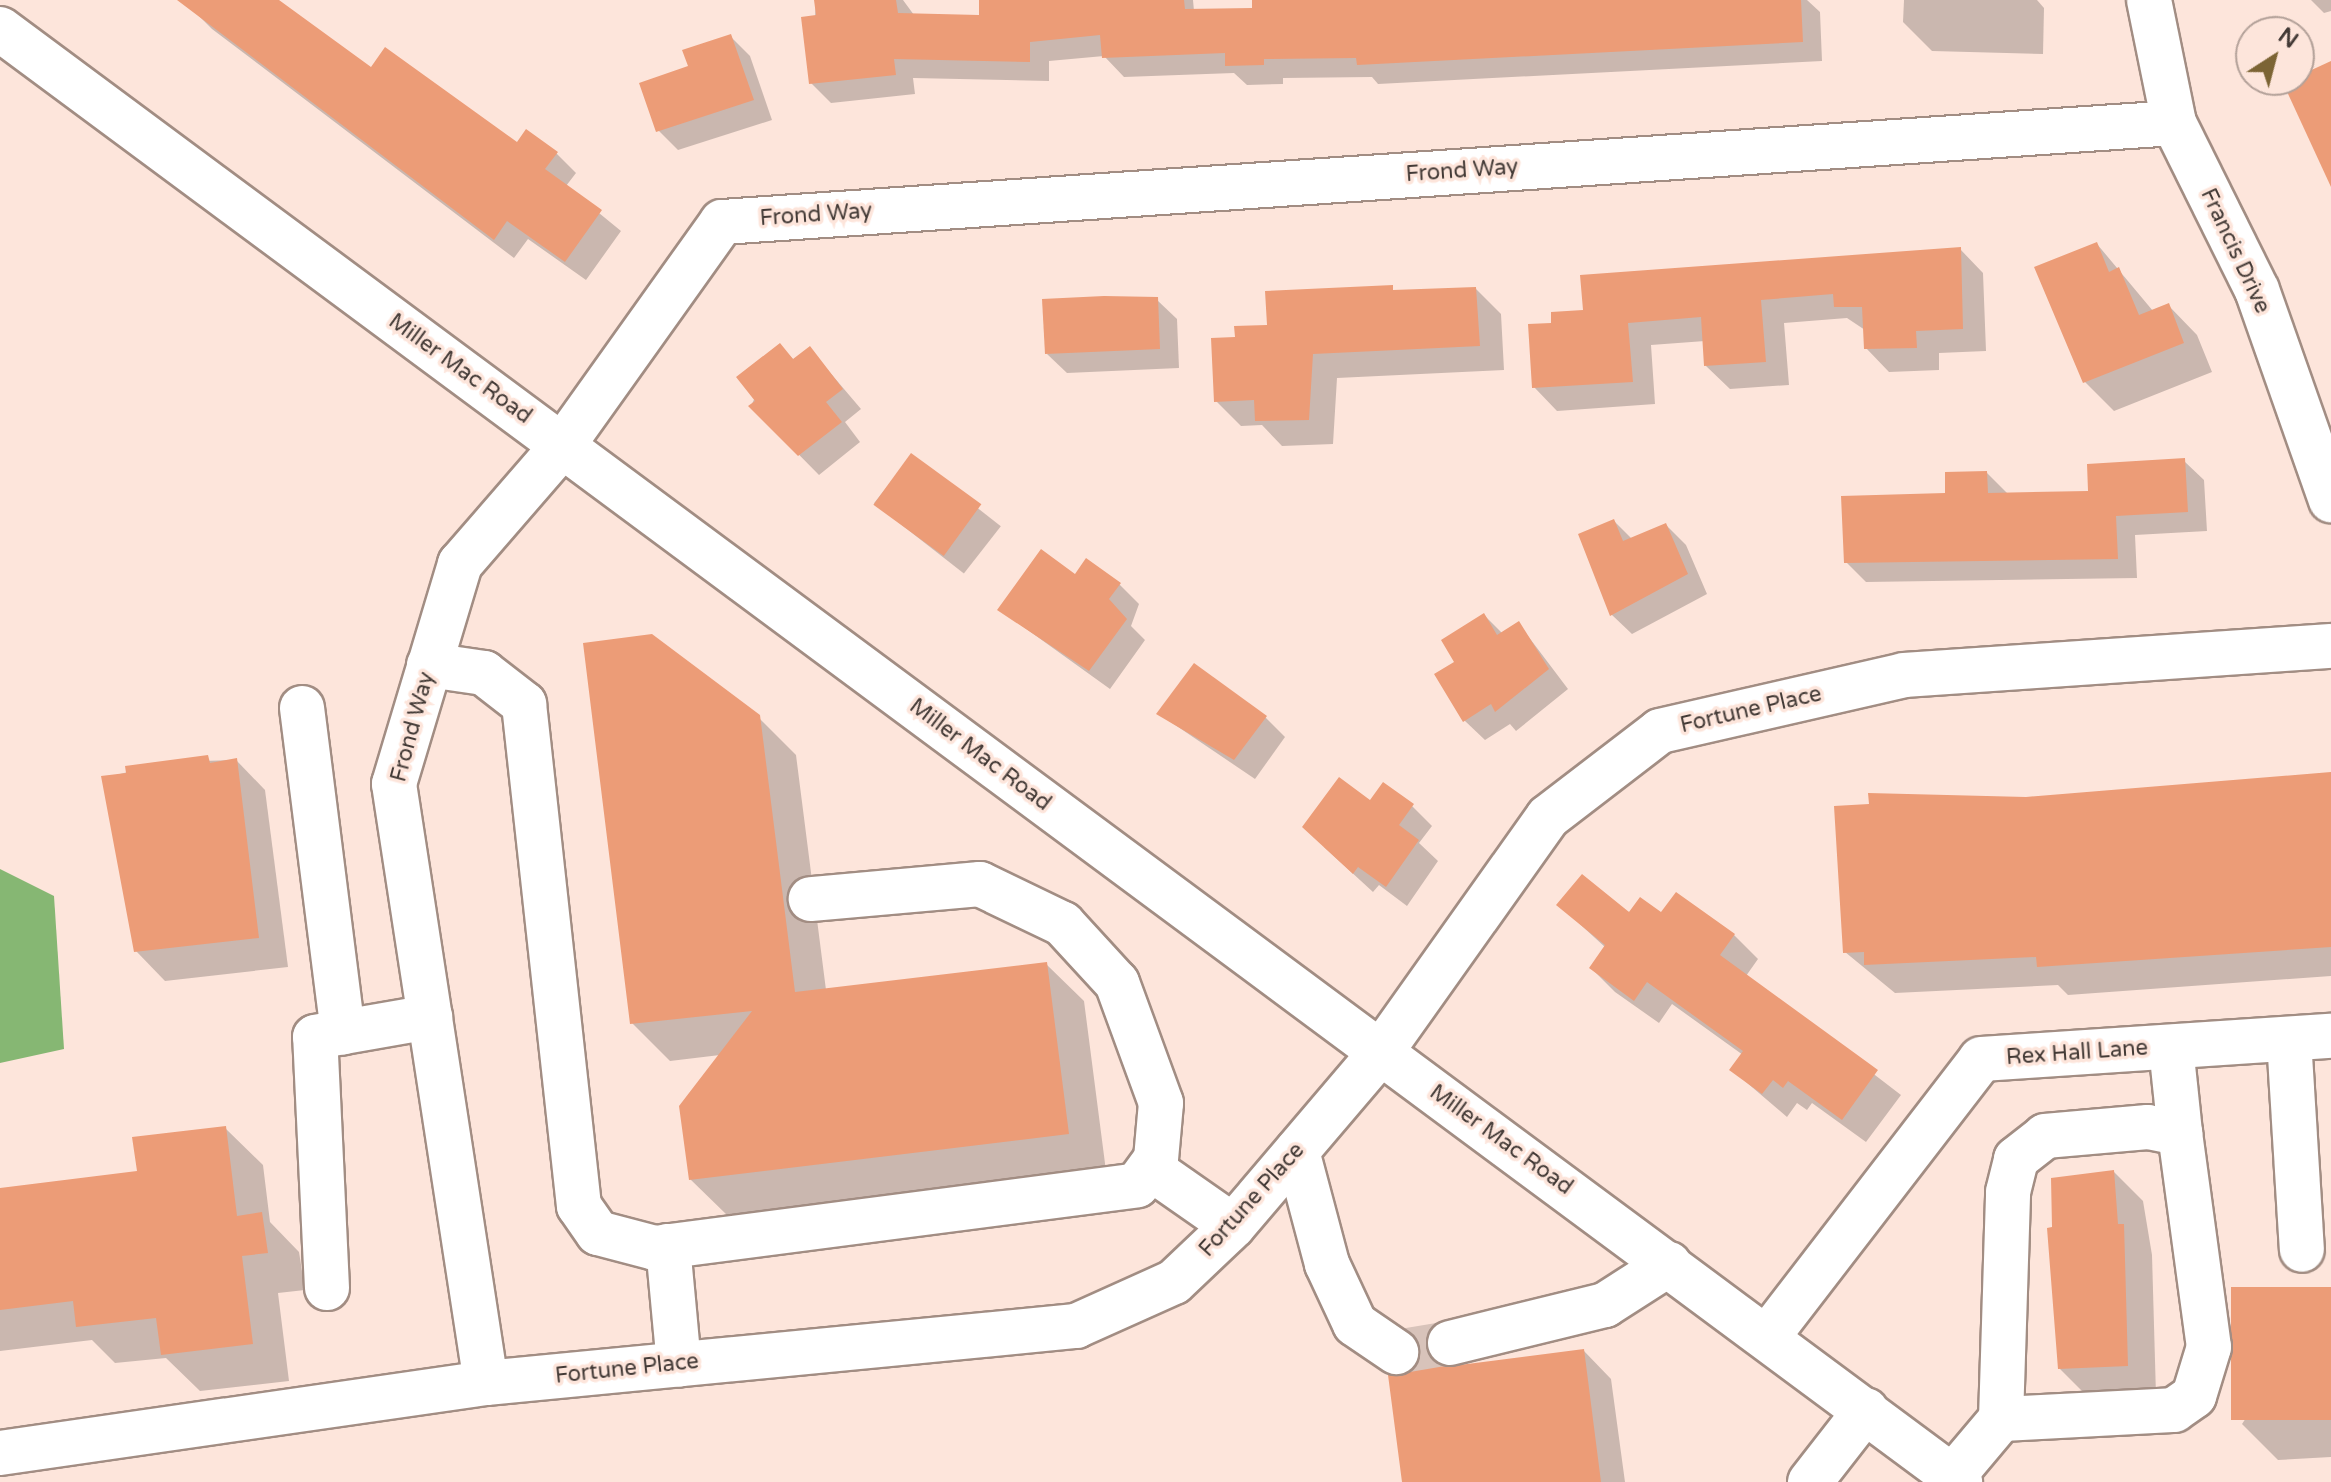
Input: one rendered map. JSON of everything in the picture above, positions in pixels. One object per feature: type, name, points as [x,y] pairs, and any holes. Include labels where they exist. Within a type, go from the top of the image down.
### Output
[{"type":"street","name":"Francis Drive","points":[[2149,0],[2174,123],[2257,290],[2331,500]]},
{"type":"street","name":"Miller Mac Road","points":[[0,29],[1768,1336],[1956,1479]]},
{"type":"street","name":"Frond Way","points":[[486,1383],[394,784],[460,564],[563,445],[722,222],[2174,123]]},
{"type":"street","name":"Fortune Place","points":[[0,1453],[486,1383],[1076,1326],[1174,1282],[1233,1226],[1381,1052],[1548,817],[1660,731],[1904,675],[2331,646]]},
{"type":"street","points":[[429,665],[484,673],[524,704],[579,1206],[598,1233],[668,1246],[1137,1185],[1150,1168],[1161,1103],[1117,983],[1063,924],[980,884],[811,899]]},
{"type":"street","points":[[302,708],[343,1032]]},
{"type":"street","points":[[327,1288],[315,1037],[430,1017]]},
{"type":"street","points":[[2302,1250],[2310,1038]]},
{"type":"street","name":"Rex Hall Lane","points":[[1768,1336],[1981,1059],[2310,1038]]},
{"type":"street","points":[[2001,1419],[2174,1410],[2194,1396],[2209,1347],[2171,1047]]},
{"type":"street","points":[[1956,1479],[2001,1419],[2008,1192],[2016,1159],[2045,1136],[2148,1127],[2180,1133]]},
{"type":"street","points":[[1297,1151],[1327,1264],[1355,1324],[1396,1352]]},
{"type":"street","points":[[1150,1168],[1233,1226]]},
{"type":"street","points":[[668,1246],[679,1364]]},
{"type":"street","points":[[1450,1343],[1605,1305],[1669,1264]]},
{"type":"street","points":[[1810,1482],[1866,1410]]},
{"type":"green space","points":[[0,869],[54,896],[64,1049],[0,1063]]},
{"type":"building","points":[[177,0],[279,0],[371,67],[385,47],[517,142],[526,129],[558,152],[545,169],[602,210],[565,262],[507,221],[494,240]]},
{"type":"building","points":[[814,0],[896,0],[898,13],[979,15],[979,0],[1184,0],[1185,9],[1252,8],[1252,0],[1801,0],[1803,42],[1357,65],[1356,58],[1264,59],[1264,65],[1225,66],[1225,53],[1102,58],[1100,35],[1030,42],[1030,62],[894,59],[896,75],[809,84],[801,17],[816,15]]},
{"type":"building","points":[[731,34],[754,100],[656,132],[639,83],[688,66],[682,50]]},
{"type":"building","points":[[2331,61],[2331,187],[2289,96],[2315,96],[2315,68]]},
{"type":"building","points":[[2097,242],[2109,272],[2119,267],[2139,315],[2169,303],[2184,343],[2083,383],[2034,267]]},
{"type":"building","points":[[1961,247],[1963,329],[1916,331],[1917,348],[1864,349],[1862,307],[1834,307],[1833,294],[1761,300],[1766,362],[1704,366],[1701,317],[1628,323],[1633,382],[1532,388],[1528,324],[1551,323],[1551,312],[1583,310],[1580,275]]},
{"type":"building","points":[[1393,285],[1393,290],[1476,287],[1480,346],[1313,354],[1309,420],[1255,421],[1254,400],[1214,402],[1211,338],[1235,337],[1234,326],[1267,325],[1265,291]]},
{"type":"building","points":[[1158,297],[1160,349],[1045,354],[1042,299]]},
{"type":"building","points":[[780,343],[793,359],[810,346],[843,389],[826,402],[842,422],[798,456],[748,406],[755,401],[736,377]]},
{"type":"building","points":[[911,453],[981,504],[944,556],[873,505]]},
{"type":"building","points":[[2185,458],[2188,512],[2116,516],[2118,559],[1844,563],[1841,496],[1945,493],[1945,472],[1987,471],[1988,493],[2088,491],[2087,464]]},
{"type":"building","points":[[1614,519],[1623,541],[1666,523],[1688,574],[1610,616],[1578,534]]},
{"type":"building","points":[[1041,549],[1075,574],[1086,558],[1121,583],[1109,599],[1127,619],[1089,671],[997,610]]},
{"type":"building","points":[[1484,613],[1497,635],[1519,621],[1549,669],[1495,712],[1491,704],[1463,722],[1434,674],[1454,662],[1441,640]]},
{"type":"building","points":[[652,634],[760,715],[795,992],[1047,962],[1069,1134],[689,1180],[679,1106],[752,1011],[630,1024],[583,643]]},
{"type":"building","points":[[1194,663],[1267,716],[1234,760],[1156,714]]},
{"type":"building","points":[[208,755],[210,763],[237,758],[259,938],[134,952],[101,776],[126,773],[125,766]]},
{"type":"building","points":[[2331,772],[2331,947],[2037,967],[2036,957],[1864,965],[1864,952],[1843,953],[1834,806],[1869,804],[1868,793],[2026,797]]},
{"type":"building","points":[[1339,777],[1370,800],[1383,782],[1414,804],[1399,825],[1419,840],[1386,887],[1358,867],[1353,874],[1302,827]]},
{"type":"building","points":[[1582,874],[1629,912],[1640,897],[1661,912],[1676,892],[1735,934],[1720,955],[1878,1070],[1842,1120],[1788,1081],[1783,1088],[1773,1080],[1762,1094],[1729,1070],[1743,1051],[1647,982],[1634,1001],[1589,968],[1605,945],[1556,905]]},
{"type":"building","points":[[226,1126],[237,1216],[262,1212],[268,1253],[242,1256],[253,1344],[161,1355],[156,1318],[76,1327],[73,1301],[0,1310],[0,1188],[137,1171],[132,1137]]},
{"type":"building","points":[[2114,1170],[2118,1224],[2124,1224],[2128,1366],[2058,1369],[2047,1228],[2052,1227],[2051,1178]]},
{"type":"building","points":[[2231,1287],[2331,1287],[2331,1420],[2231,1420]]},
{"type":"building","points":[[1432,1327],[1426,1350],[1444,1367],[1584,1349],[1601,1482],[1402,1482],[1388,1375],[1417,1365],[1419,1342],[1407,1329]]},
{"type":"tunnel","points":[[1396,1352],[1450,1343]]}]
